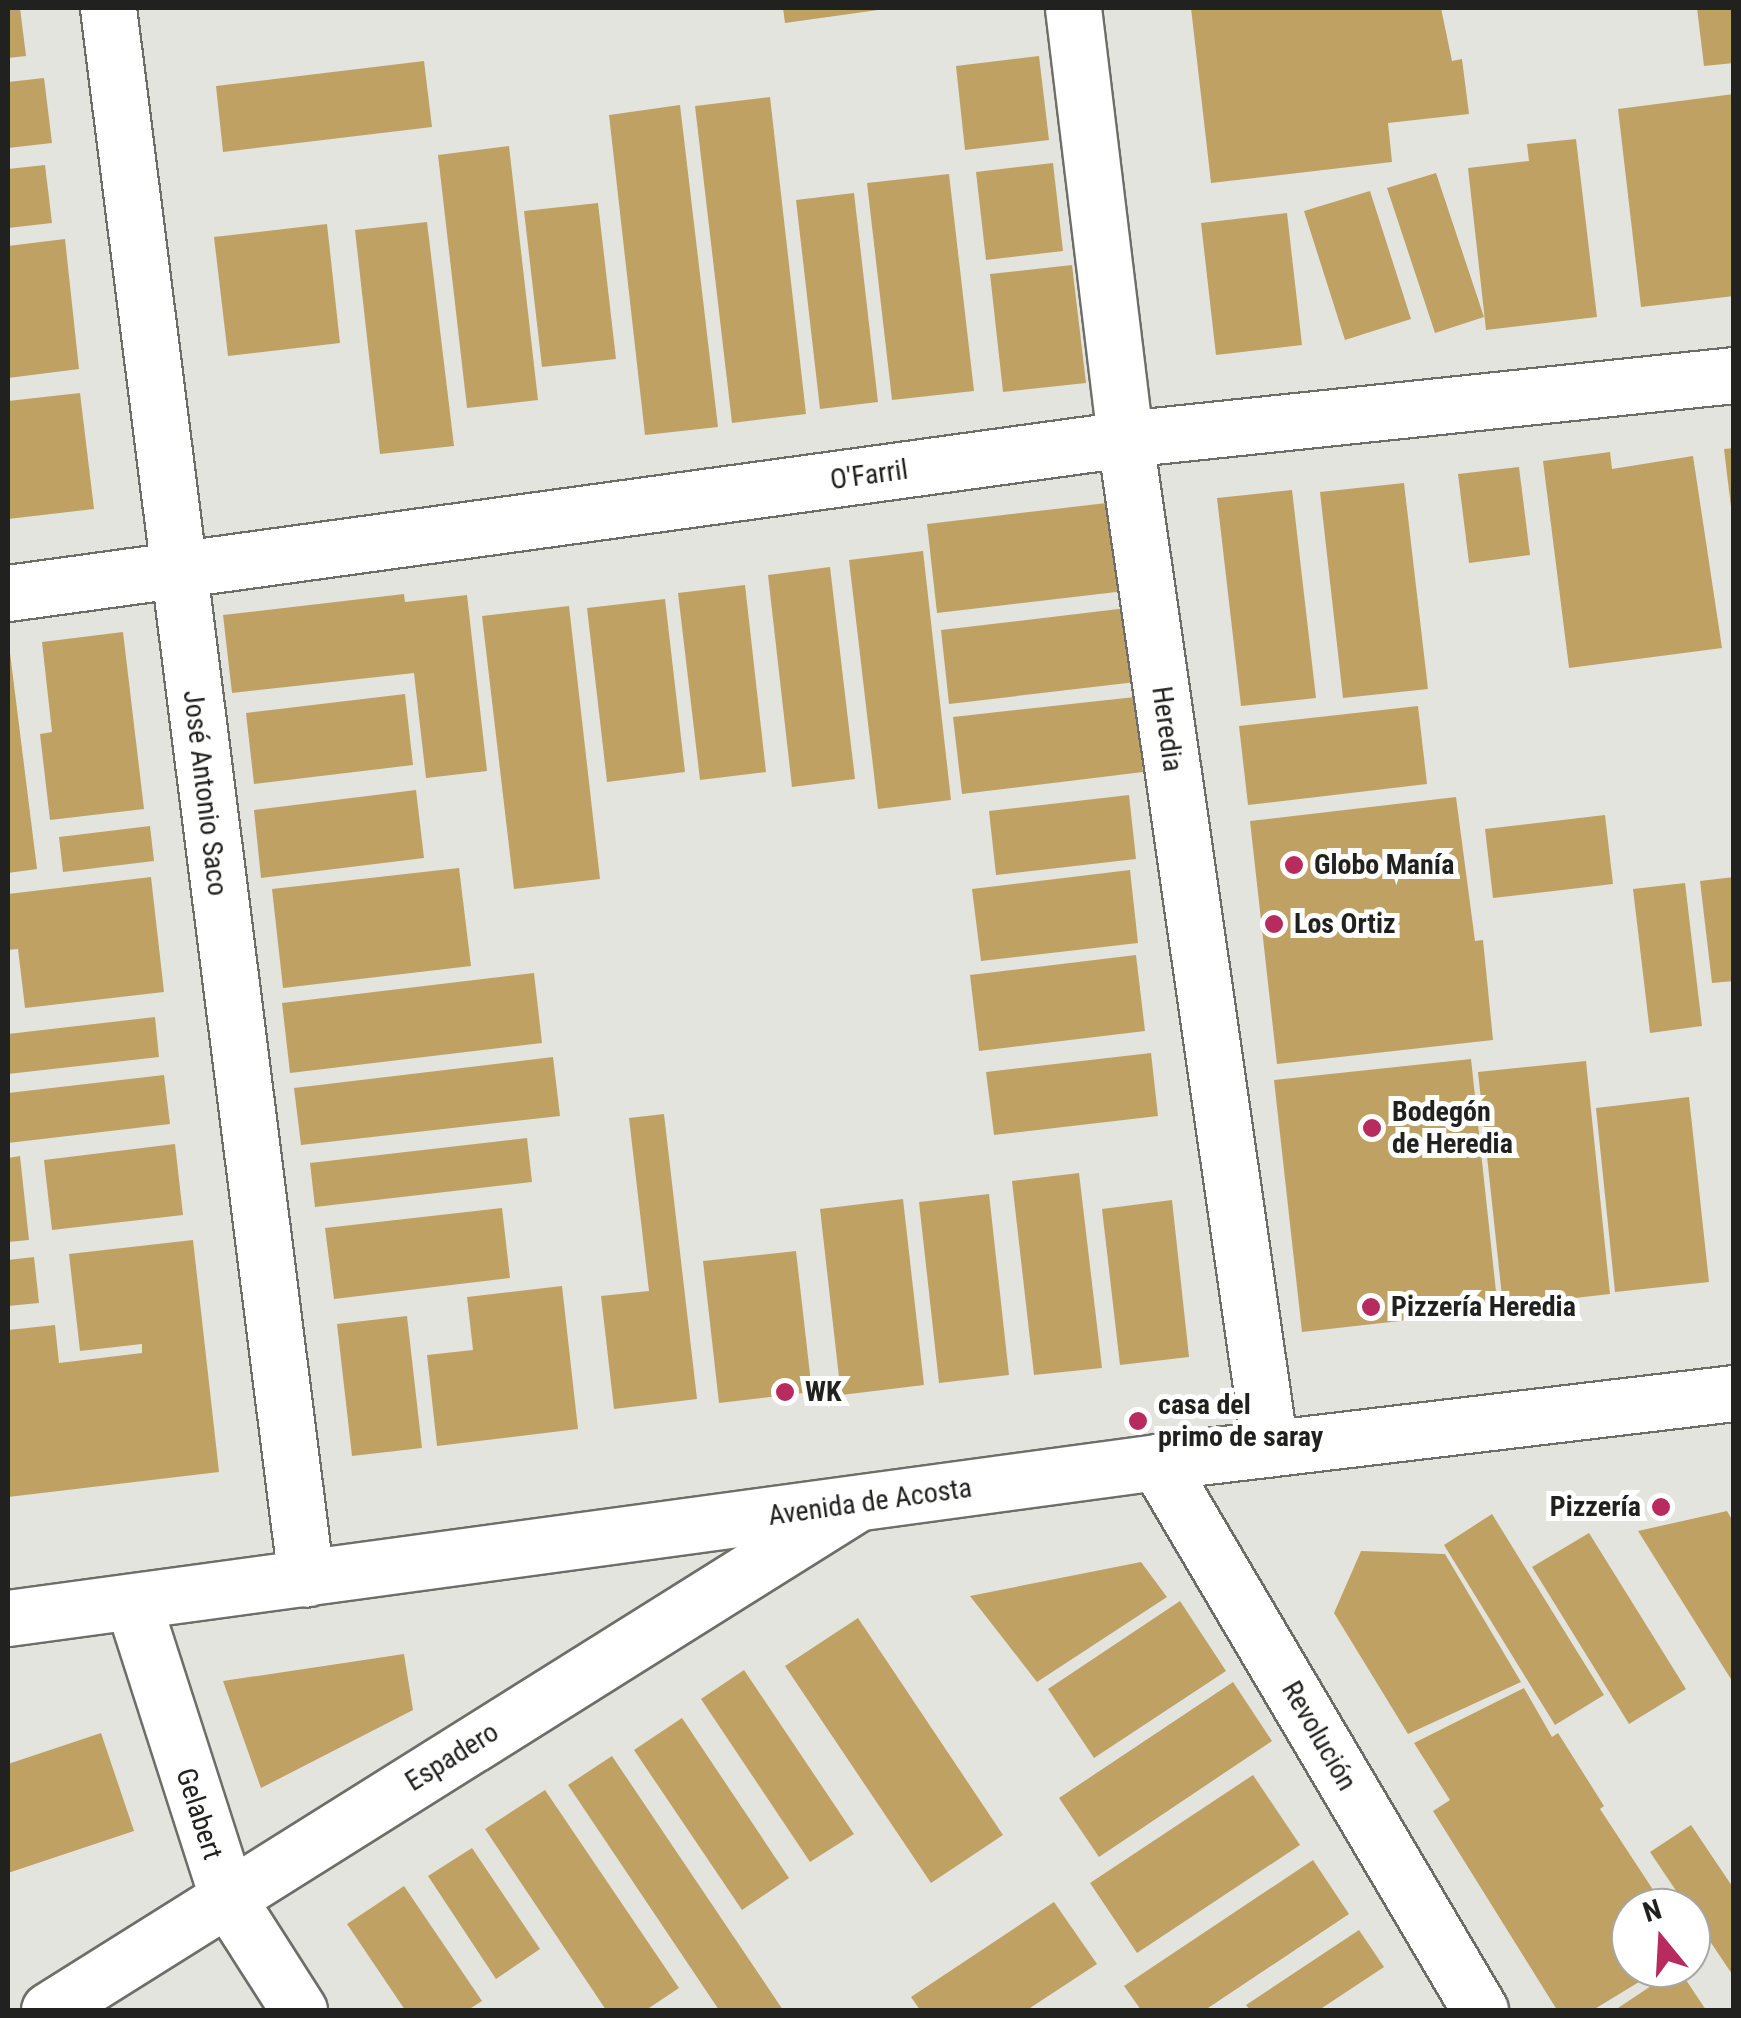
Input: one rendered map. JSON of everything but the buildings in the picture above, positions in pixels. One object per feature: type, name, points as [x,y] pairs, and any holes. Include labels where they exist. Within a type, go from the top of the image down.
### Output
[{"type":"street","name":"José Antonio Saco","points":[[108,8],[306,1579]]},
{"type":"street","name":"Heredia","points":[[1073,8],[1126,439],[1270,1448]]},
{"type":"street","name":"O'Farril","points":[[8,594],[1126,439],[1734,376]]},
{"type":"street","name":"Avenida de Acosta","points":[[8,1618],[1156,1462],[1734,1394]]},
{"type":"street","name":"Revolución","points":[[1156,1462],[1480,2010]]},
{"type":"street","name":"Espadero","points":[[48,2010],[856,1504]]},
{"type":"street","name":"Gelabert","points":[[133,1603],[228,1899],[299,2010]]},
{"type":"place","name":"Globo Manía","points":[[1294,865]]},
{"type":"place","name":"Los Ortiz","points":[[1274,924]]},
{"type":"place","name":"Bodegón de Heredia","points":[[1372,1128]]},
{"type":"place","name":"Pizzería Heredia","points":[[1371,1307]]},
{"type":"place","name":"WK","points":[[785,1392]]},
{"type":"place","name":"casa del primo de saray","points":[[1138,1421]]},
{"type":"place","name":"Pizzería","points":[[1661,1507]]}]
